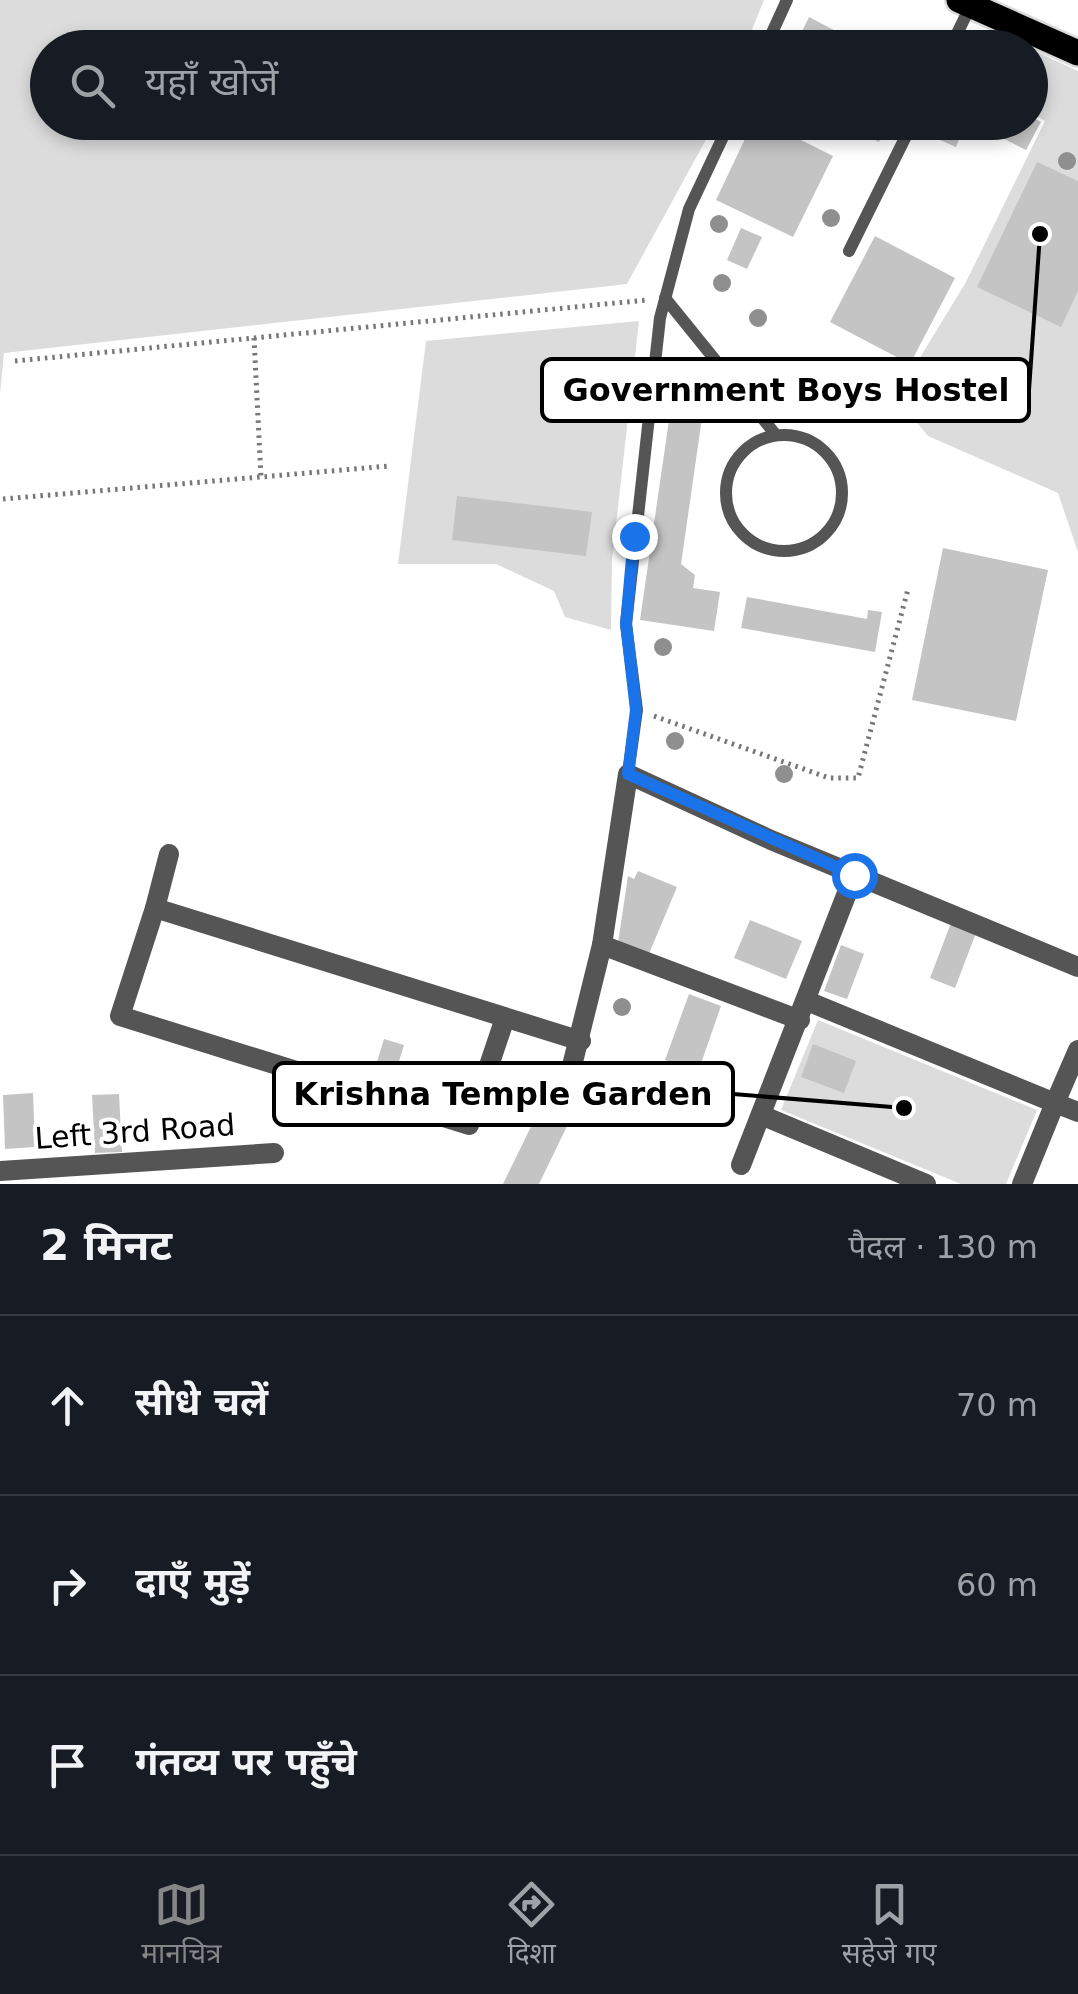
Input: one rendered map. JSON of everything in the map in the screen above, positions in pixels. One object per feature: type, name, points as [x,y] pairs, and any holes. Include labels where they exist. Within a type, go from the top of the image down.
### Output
[{"type":"main road","points":[[965,3],[1026,30]]},
{"type":"main road","points":[[1048,40],[1078,53]]},
{"type":"street","points":[[564,1102],[602,946],[628,774],[854,875],[1078,966]]},
{"type":"street","points":[[170,854],[120,1016],[469,1125],[505,1018]]},
{"type":"street","points":[[741,1166],[854,875]]},
{"type":"street","points":[[154,908],[581,1041]]},
{"type":"street","points":[[602,946],[803,1010],[1078,1112]]},
{"type":"street","points":[[1022,1184],[1078,1050]]},
{"type":"street","points":[[761,1115],[926,1184]]},
{"type":"street","name":"Left 3rd Road","points":[[0,1171],[40,1176],[274,1152]]},
{"type":"lane","points":[[773,30],[787,0]]},
{"type":"lane","points":[[956,30],[965,3]]},
{"type":"lane","points":[[628,774],[636,710],[626,624],[665,298],[690,209],[722,140]]},
{"type":"lane","points":[[848,252],[903,140]]},
{"type":"lane","points":[[665,298],[776,435],[799,436],[816,444],[839,472],[842,490],[830,528],[816,542],[798,550],[778,552],[742,534],[726,498],[734,462],[747,447],[776,435]]},
{"type":"path","points":[[15,361],[665,298]]},
{"type":"path","points":[[254,338],[261,477]]},
{"type":"path","points":[[3,499],[389,466]]},
{"type":"path","points":[[636,710],[829,778],[858,778],[908,589]]},
{"type":"shaded area","points":[[0,0],[764,0],[752,30],[30,30],[30,140],[706,140],[627,284],[4,353],[0,394]]},
{"type":"shaded area","points":[[1048,57],[1078,71],[1078,552],[1058,493],[928,436],[896,397],[966,282],[1036,140],[1048,140]]},
{"type":"shaded area","points":[[639,321],[612,560],[611,630],[565,617],[554,591],[496,564],[398,564],[426,341]]},
{"type":"shaded area","points":[[818,1020],[1037,1110],[1006,1184],[961,1184],[781,1110]]},
{"type":"building","points":[[809,17],[834,30],[803,30]]},
{"type":"building","points":[[744,140],[801,140],[833,156],[793,237],[716,200]]},
{"type":"building","points":[[940,140],[959,140],[956,147]]},
{"type":"building","points":[[1006,140],[1031,140],[1026,150]]},
{"type":"building","points":[[1037,162],[1078,181],[1078,291],[1061,327],[977,287]]},
{"type":"building","points":[[741,228],[762,237],[747,269],[727,260]]},
{"type":"building","points":[[875,236],[955,278],[910,364],[830,322]]},
{"type":"building","points":[[676,372],[708,376],[681,564],[695,575],[693,588],[720,592],[714,631],[640,620]]},
{"type":"building","points":[[457,496],[592,512],[586,556],[452,540]]},
{"type":"building","points":[[943,548],[1048,570],[1016,721],[912,700]]},
{"type":"building","points":[[747,597],[867,619],[868,610],[882,612],[875,652],[741,628]]},
{"type":"building","points":[[638,871],[677,887],[648,956],[618,943],[628,876],[634,879]]},
{"type":"building","points":[[750,920],[802,941],[786,979],[734,958]]},
{"type":"building","points":[[951,923],[976,933],[955,988],[930,978]]},
{"type":"building","points":[[841,945],[864,954],[847,999],[824,991]]},
{"type":"building","points":[[689,994],[721,1006],[698,1072],[665,1060]]},
{"type":"building","points":[[384,1039],[404,1045],[392,1084],[372,1078]]},
{"type":"building","points":[[813,1044],[856,1061],[844,1093],[801,1077]]},
{"type":"building","points":[[33,1093],[35,1147],[5,1149],[3,1095]]},
{"type":"building","points":[[119,1094],[122,1152],[95,1153],[92,1095]]},
{"type":"building","points":[[540,1108],[569,1122],[539,1184],[503,1184]]},
{"type":"place","name":"Government Boys Hostel","points":[[1040,234]]},
{"type":"place","name":"Krishna Temple Garden","points":[[904,1108]]},
{"type":"route","points":[[634,536],[626,624],[636,710],[628,774],[854,875]]}]
